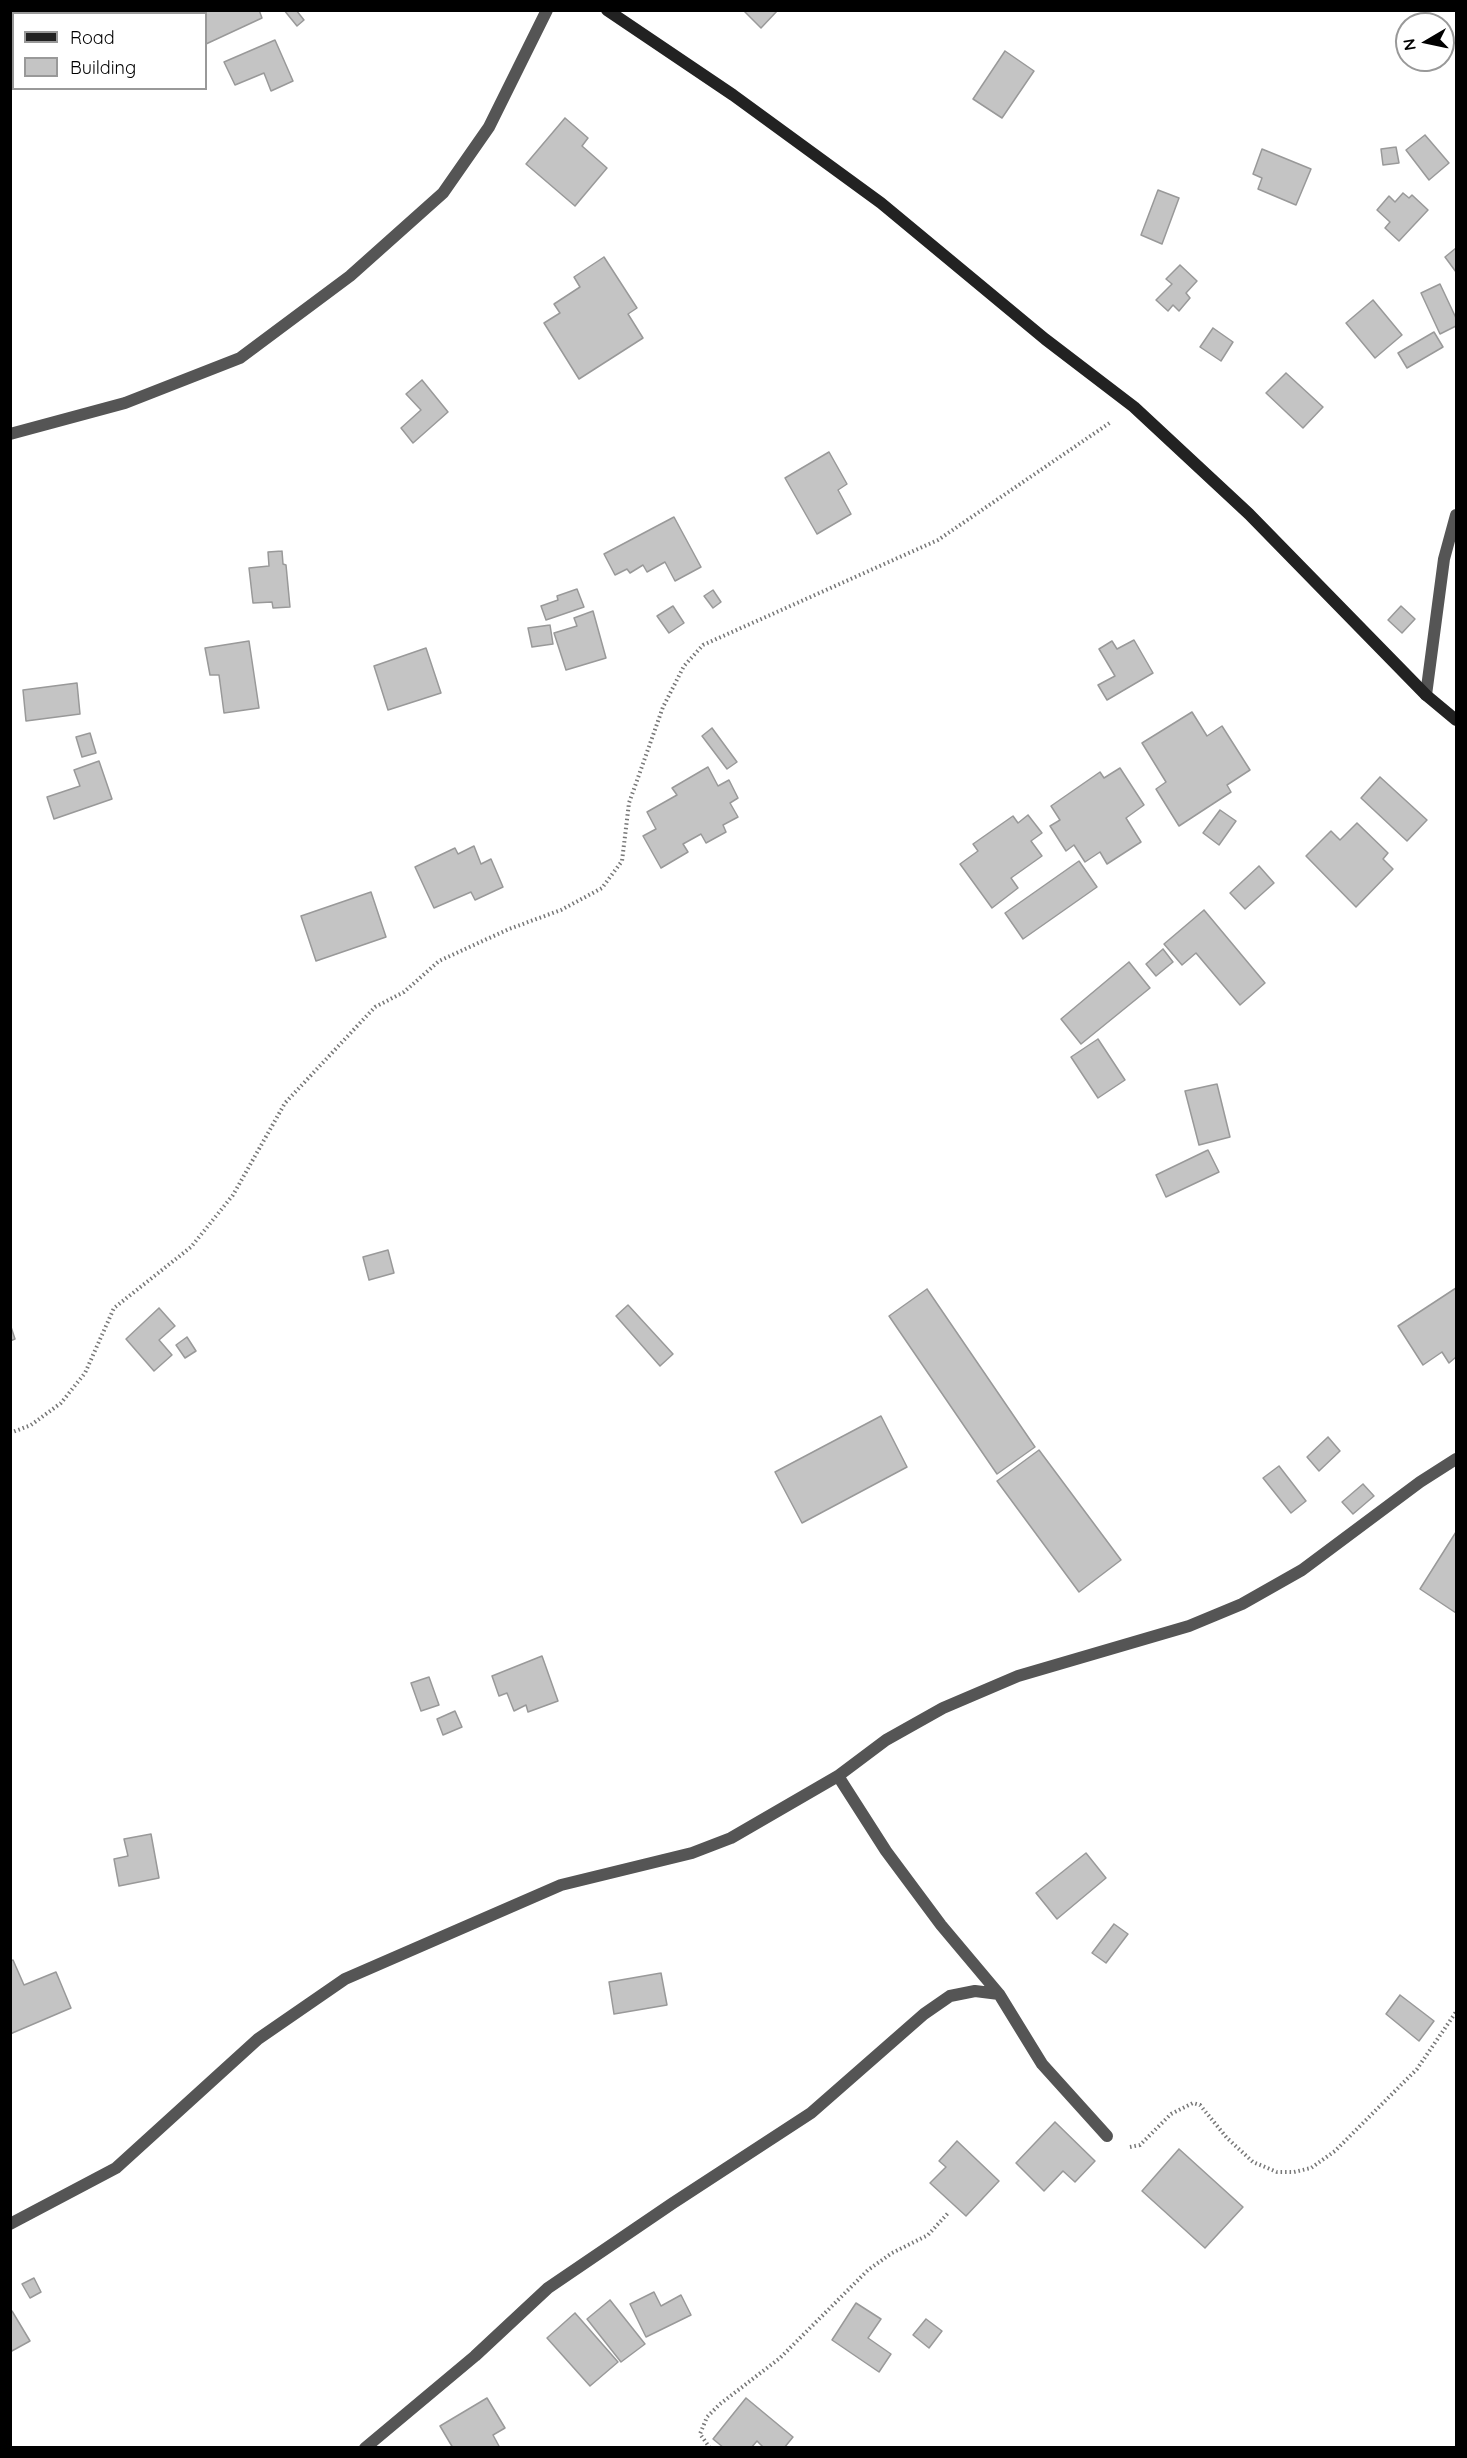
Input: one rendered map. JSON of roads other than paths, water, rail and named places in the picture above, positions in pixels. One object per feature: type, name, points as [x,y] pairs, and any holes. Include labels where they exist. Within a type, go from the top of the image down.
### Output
[{"type":"street","points":[[10,434],[125,403],[240,358],[350,276],[443,193],[489,127],[547,10]]},
{"type":"street","points":[[607,10],[733,94],[881,203],[1045,339],[1134,407],[1249,514],[1426,695],[1456,720]]},
{"type":"street","points":[[1426,695],[1444,559],[1456,515]]},
{"type":"street","points":[[10,2224],[116,2168],[258,2039],[345,1979],[561,1884],[692,1853],[731,1838],[838,1776],[886,1740],[943,1708],[1018,1676],[1189,1626],[1242,1604],[1302,1570],[1420,1482],[1456,1459]]},
{"type":"street","points":[[838,1776],[886,1851],[941,1925],[999,1994],[1042,2064],[1107,2136]]},
{"type":"street","points":[[365,2448],[475,2356],[548,2289],[673,2203],[812,2113],[924,2014],[950,1996],[975,1991],[999,1994]]}]
